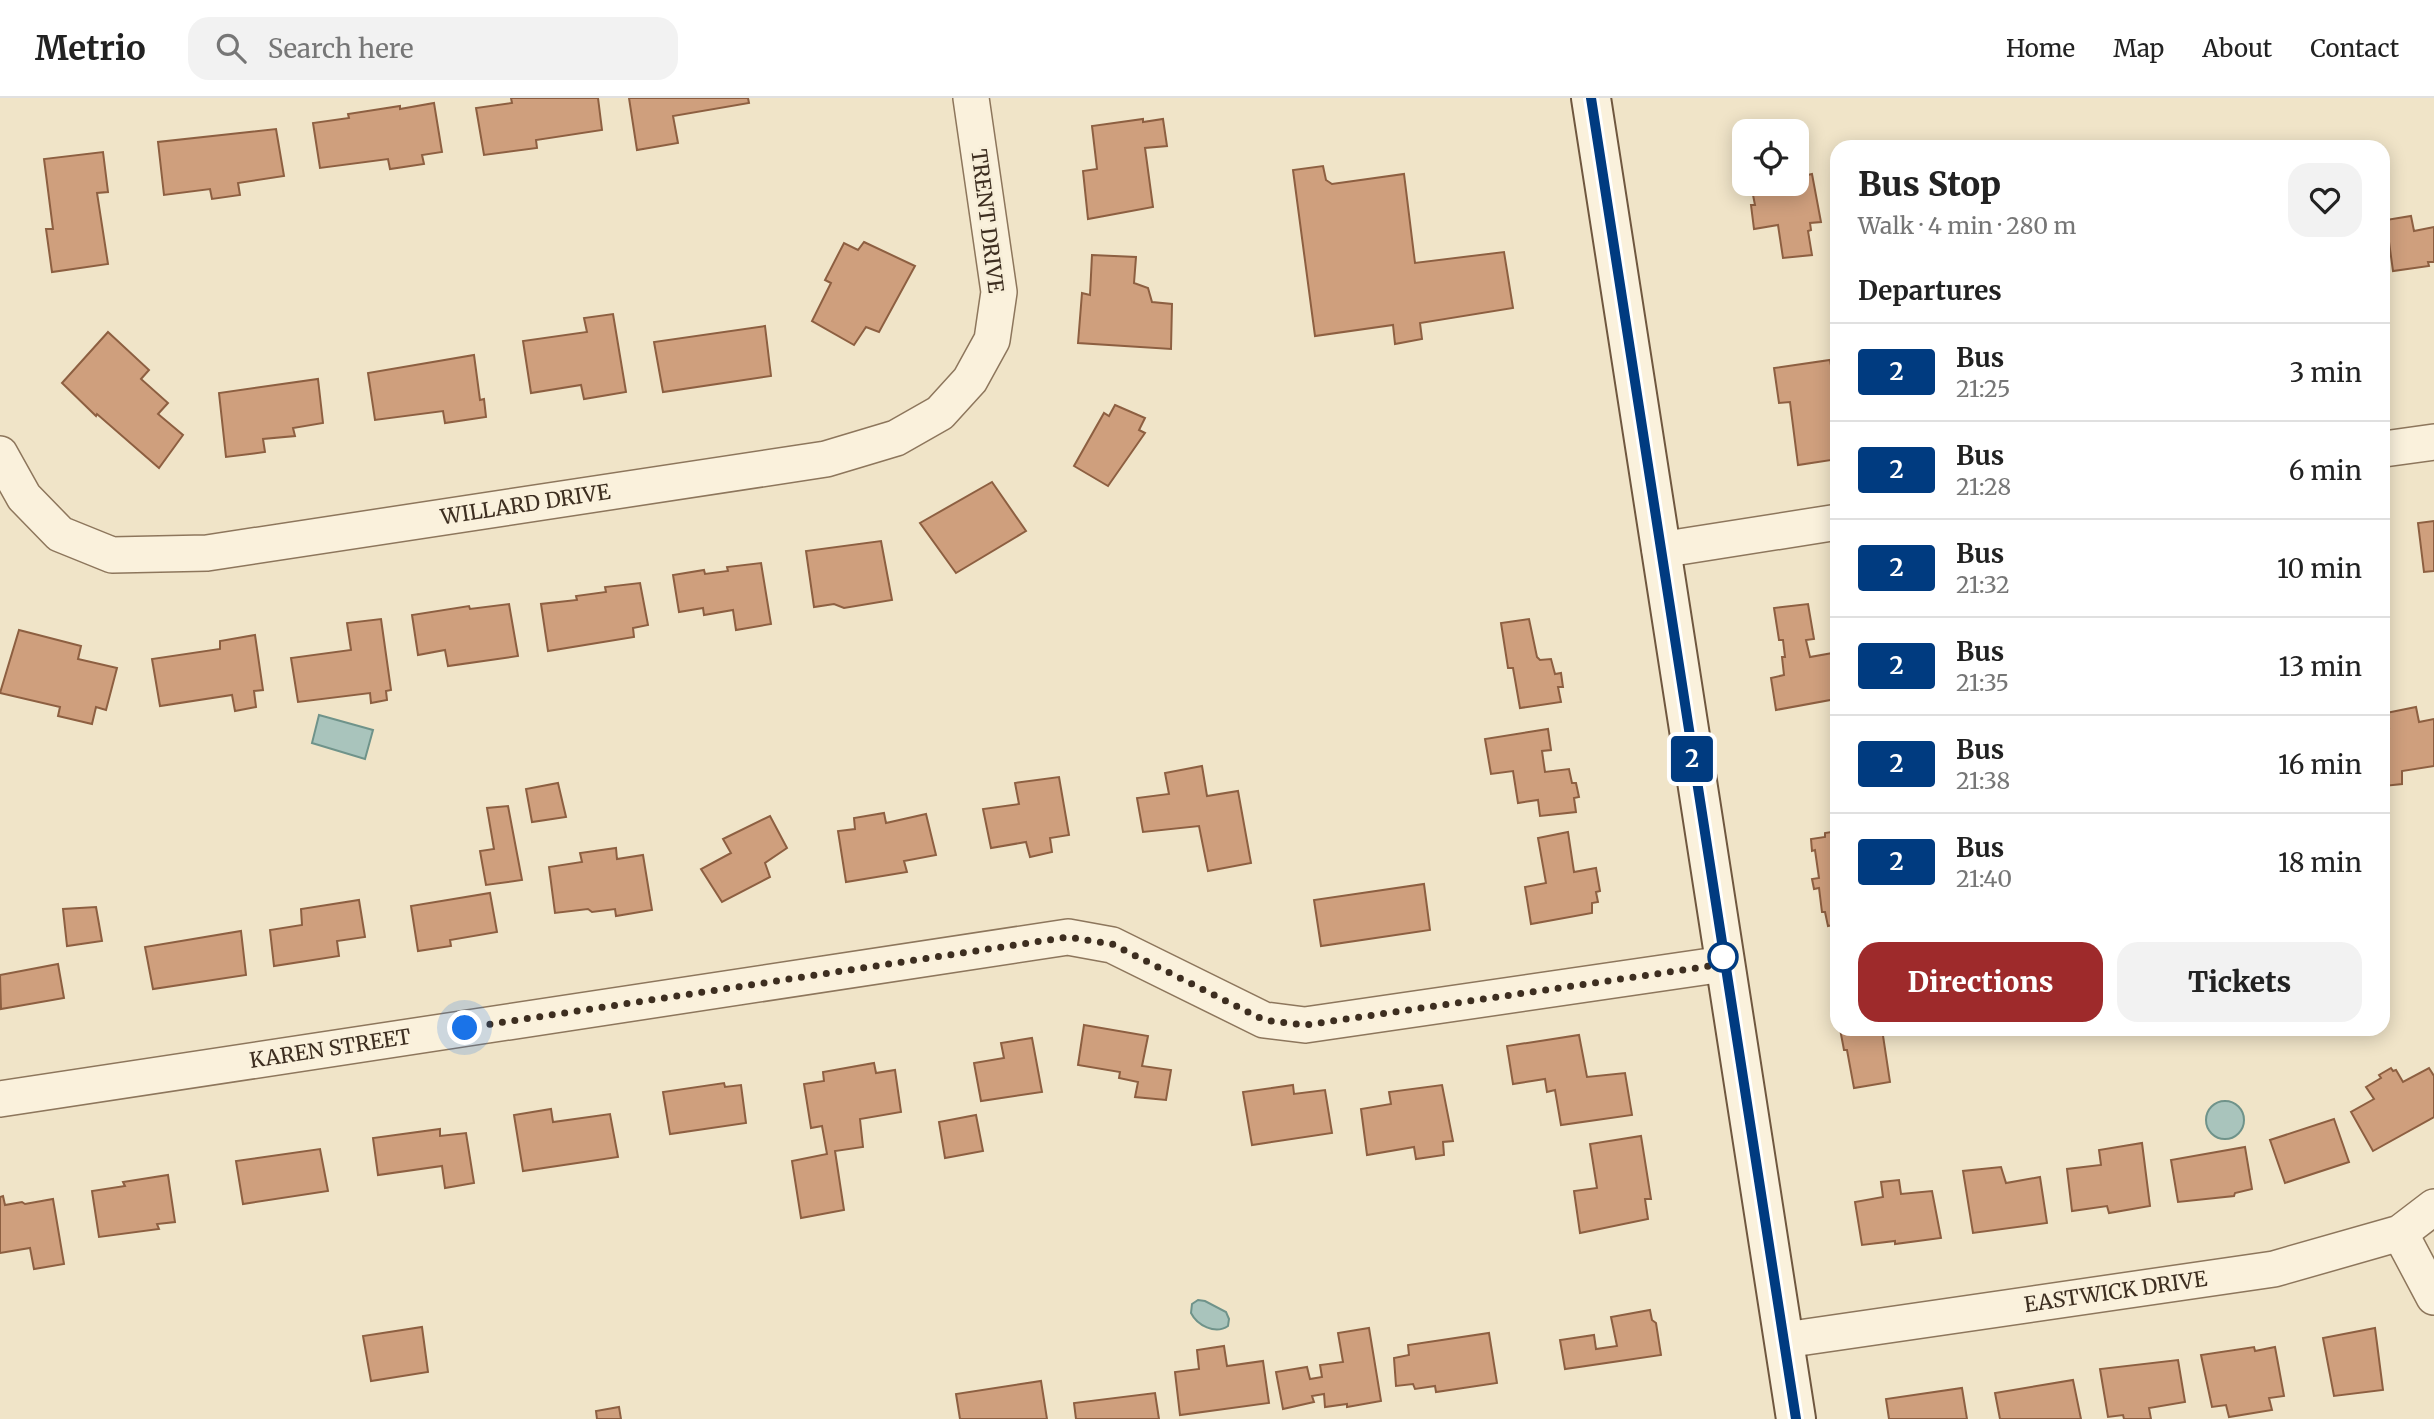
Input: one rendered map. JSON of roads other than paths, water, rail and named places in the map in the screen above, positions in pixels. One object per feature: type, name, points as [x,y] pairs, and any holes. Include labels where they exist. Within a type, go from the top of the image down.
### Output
[{"type":"main road","points":[[1591,98],[1796,1419]]},
{"type":"street","name":"TRENT DRIVE","points":[[970,380],[992,340],[999,292],[971,98]]},
{"type":"street","name":"WILLARD DRIVE","points":[[0,454],[24,497],[60,534],[111,555],[207,553],[825,459],[897,438],[940,412],[970,380]]},
{"type":"street","points":[[2390,448],[2434,442]]},
{"type":"street","points":[[1660,550],[1830,523]]},
{"type":"street","name":"KAREN STREET","points":[[0,1099],[1068,937],[1112,944],[1264,1020],[1305,1025],[1724,964]]},
{"type":"street","name":"EASTWICK DRIVE","points":[[1784,1340],[2274,1269],[2400,1233],[2434,1206]]},
{"type":"street","points":[[2400,1233],[2434,1297]]},
{"type":"water","points":[[319,715],[373,730],[365,759],[312,743]]},
{"type":"water","points":[[2225,1101],[2238,1107],[2244,1120],[2238,1133],[2225,1139],[2212,1133],[2206,1120],[2212,1107]]},
{"type":"water","points":[[1198,1300],[1226,1312],[1228,1326],[1212,1329],[1197,1321],[1191,1313],[1192,1304]]}]
